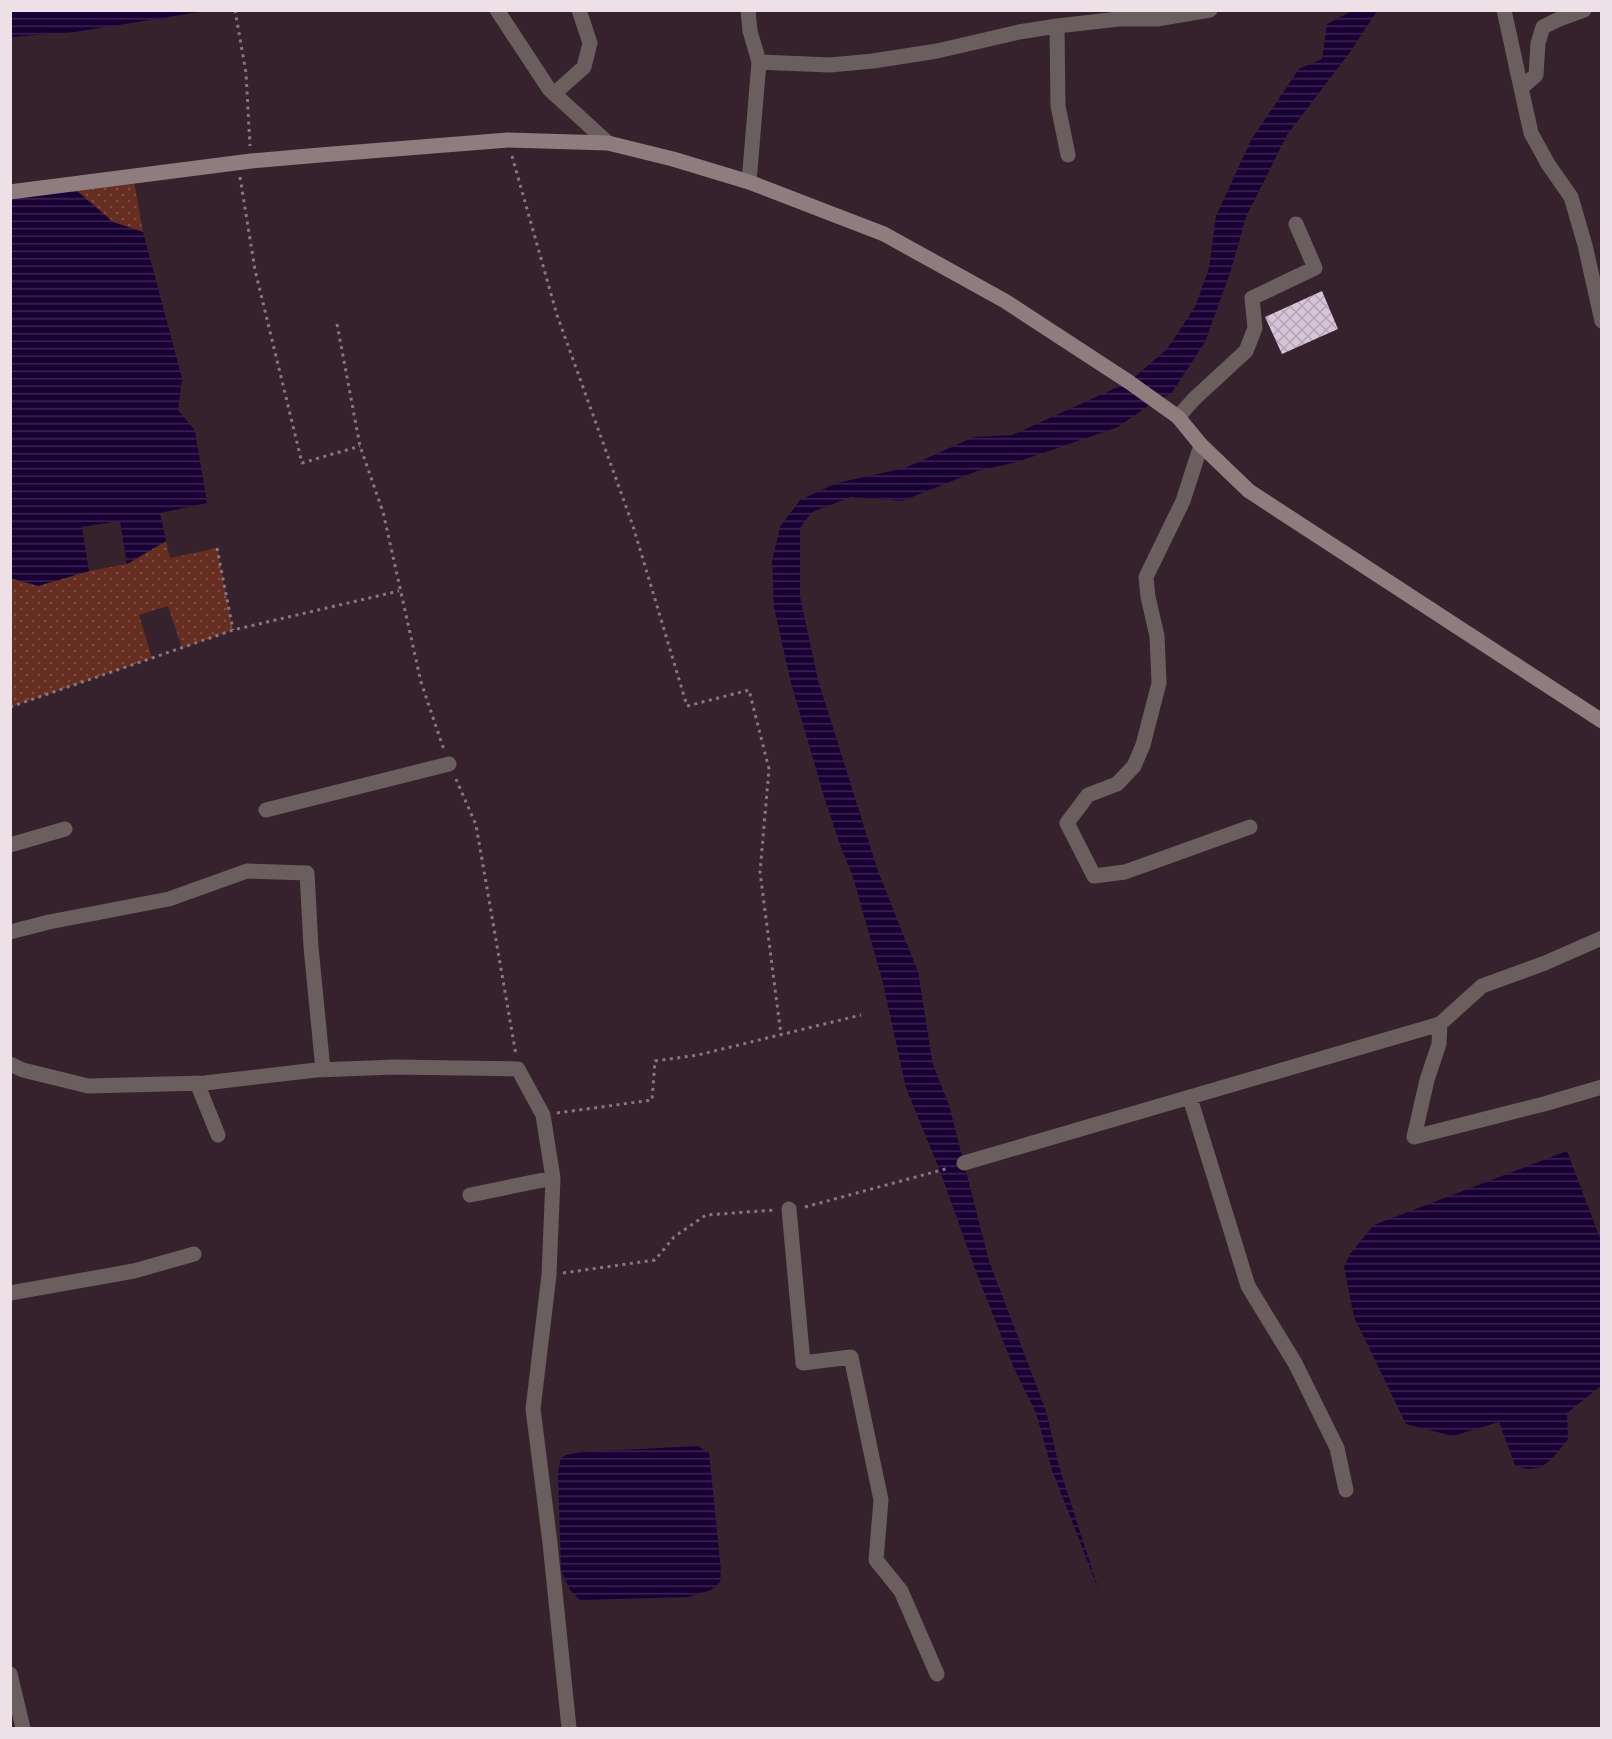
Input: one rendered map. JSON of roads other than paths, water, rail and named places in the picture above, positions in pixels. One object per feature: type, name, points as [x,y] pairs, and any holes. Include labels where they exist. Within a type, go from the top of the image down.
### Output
[{"type":"street","points":[[497,10],[554,94],[608,143]]},
{"type":"street","points":[[554,94],[584,67],[590,43],[579,10]]},
{"type":"street","points":[[748,10],[750,31],[759,62],[749,182]]},
{"type":"street","points":[[759,62],[830,65],[873,61],[937,51],[1018,32],[1057,26],[1119,19],[1157,19],[1210,10]]},
{"type":"street","points":[[1504,10],[1531,133],[1548,164],[1571,197],[1602,321]]},
{"type":"street","points":[[1521,88],[1536,75],[1538,43],[1543,27],[1584,10]]},
{"type":"street","points":[[1057,26],[1058,106],[1068,155]]},
{"type":"street","points":[[10,192],[244,162],[508,140],[608,143],[673,159],[749,182],[884,234],[1005,301],[1178,417],[1201,445],[1249,491],[1602,722]]},
{"type":"street","points":[[1178,417],[1246,351],[1255,328],[1252,298],[1315,268],[1296,224]]},
{"type":"street","points":[[1201,445],[1183,501],[1146,577],[1157,636],[1159,684],[1143,745],[1134,766],[1117,784],[1088,795],[1067,823],[1094,876],[1125,873],[1250,827]]},
{"type":"street","points":[[266,810],[449,764]]},
{"type":"street","points":[[10,845],[65,829]]},
{"type":"street","points":[[10,932],[49,922],[169,899],[247,870],[307,873],[311,947],[323,1070]]},
{"type":"street","points":[[964,1163],[1440,1024],[1482,986],[1545,963],[1602,938]]},
{"type":"street","points":[[1440,1024],[1439,1044],[1427,1080],[1414,1137],[1502,1116],[1602,1087]]},
{"type":"street","points":[[10,1064],[23,1070],[88,1086],[197,1083],[323,1070],[449,1066],[518,1069],[543,1115],[553,1178],[549,1275],[533,1408],[553,1566],[569,1728]]},
{"type":"street","points":[[197,1083],[218,1135]]},
{"type":"street","points":[[1190,1098],[1248,1286],[1295,1363],[1337,1448],[1346,1490]]},
{"type":"street","points":[[470,1195],[553,1178]]},
{"type":"street","points":[[789,1209],[803,1363],[851,1357],[881,1500],[876,1560],[901,1591],[937,1674]]},
{"type":"street","points":[[10,1293],[134,1271],[194,1254]]},
{"type":"street","points":[[10,1674],[22,1728]]}]
